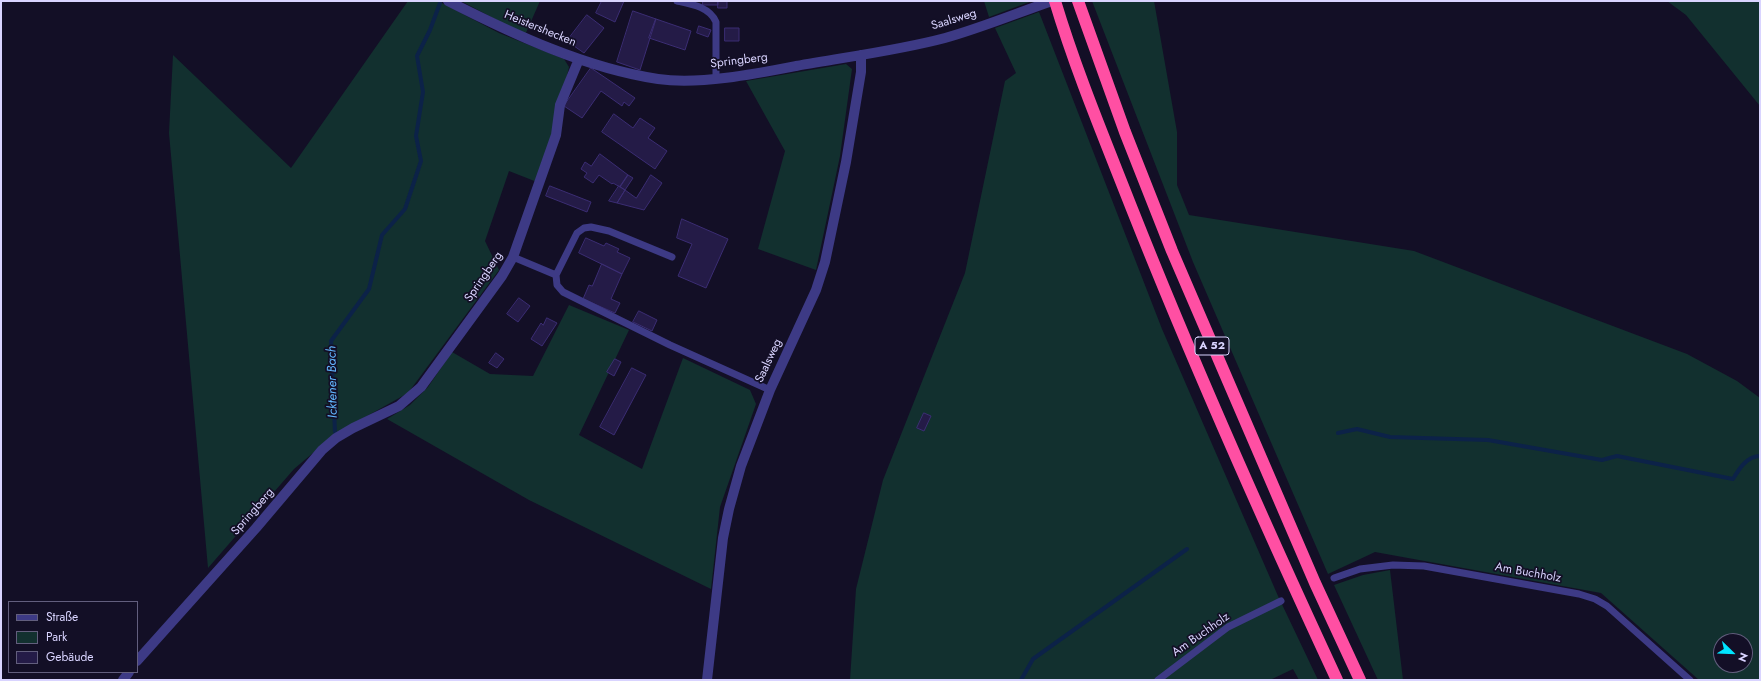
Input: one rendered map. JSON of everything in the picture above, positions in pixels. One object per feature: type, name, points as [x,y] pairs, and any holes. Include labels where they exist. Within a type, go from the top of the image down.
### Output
[{"type":"highway","name":"A 52","points":[[1054,1],[1104,140],[1205,388],[1336,680]]},
{"type":"highway","name":"A 52","points":[[1078,1],[1125,132],[1172,251],[1306,561],[1360,680]]},
{"type":"street","name":"Heistershecken","points":[[448,1],[501,28],[579,59]]},
{"type":"street","name":"Saalsweg","points":[[708,680],[723,538],[729,509],[741,466],[770,390],[816,290],[825,262],[846,162],[861,72],[859,55],[945,38],[1054,1]]},
{"type":"street","name":"Springberg","points":[[138,660],[256,528],[322,450],[353,428],[399,406],[420,387],[502,276],[513,257],[556,134],[560,105],[579,59],[624,72],[660,79],[701,80],[773,70],[859,55]]},
{"type":"lane","points":[[677,1],[694,4],[707,11],[714,17],[716,29],[716,78]]},
{"type":"lane","points":[[672,257],[609,231],[591,227],[584,228],[577,234],[556,275],[557,285],[563,292],[670,345],[770,390]]},
{"type":"lane","points":[[513,257],[556,275]]},
{"type":"lane","name":"Am Buchholz","points":[[1334,578],[1360,568],[1393,565],[1424,566],[1579,594],[1595,599],[1607,606],[1690,680]]},
{"type":"lane","name":"Am Buchholz","points":[[1158,680],[1228,627],[1281,601]]},
{"type":"green space","points":[[408,1],[438,1],[499,33],[564,59],[569,67],[555,127],[537,182],[509,171],[485,241],[499,270],[408,393],[351,425],[320,447],[294,469],[208,568],[169,133],[173,55],[291,168]]},
{"type":"green space","points":[[461,1],[540,1],[525,35]]},
{"type":"green space","points":[[984,1],[1032,1],[989,17]]},
{"type":"green space","points":[[1092,1],[1154,1],[1177,132],[1177,185],[1189,215],[1414,251],[1687,354],[1737,381],[1760,398],[1760,680],[1699,680],[1601,593],[1375,552],[1328,574],[1193,262]]},
{"type":"green space","points":[[1667,1],[1760,1],[1760,106],[1686,15]]},
{"type":"green space","points":[[1039,12],[1162,329],[1278,596],[1318,680],[1299,680],[1293,669],[1270,680],[850,680],[856,589],[883,480],[965,273],[1005,81],[1016,73],[995,28]]},
{"type":"green space","points":[[846,64],[852,69],[840,156],[816,270],[758,249],[785,151],[746,81]]},
{"type":"green space","points":[[569,305],[629,330],[579,435],[642,469],[683,358],[750,390],[756,404],[720,507],[711,589],[529,500],[387,419],[410,405],[428,387],[452,352],[490,374],[533,376]]},
{"type":"green space","points":[[1390,570],[1403,680],[1378,680],[1334,585],[1363,575]]},
{"type":"building","points":[[602,1],[624,1],[615,22],[596,13]]},
{"type":"building","points":[[703,1],[718,1],[718,5],[703,5]]},
{"type":"building","points":[[718,1],[727,1],[727,8],[718,8]]},
{"type":"building","points":[[633,11],[656,19],[640,70],[617,62]]},
{"type":"building","points":[[587,15],[604,28],[584,53],[567,41]]},
{"type":"building","points":[[656,19],[691,31],[685,50],[649,38]]},
{"type":"building","points":[[699,26],[711,30],[708,37],[697,33]]},
{"type":"building","points":[[725,28],[739,28],[739,41],[725,41]]},
{"type":"building","points":[[591,68],[635,98],[629,106],[624,102],[622,106],[601,91],[582,118],[564,106]]},
{"type":"building","points":[[614,114],[633,128],[640,118],[655,128],[648,138],[667,151],[655,169],[602,132]]},
{"type":"building","points":[[600,154],[628,175],[620,187],[613,183],[612,184],[599,175],[593,183],[584,177],[587,173],[581,169],[585,162],[591,166]]},
{"type":"building","points":[[628,175],[633,178],[625,190],[620,187]]},
{"type":"building","points":[[651,175],[662,183],[644,210],[617,203],[625,190],[636,198]]},
{"type":"building","points":[[550,186],[591,202],[587,212],[546,196]]},
{"type":"building","points":[[619,186],[625,190],[617,203],[609,201]]},
{"type":"building","points":[[682,219],[728,239],[706,288],[678,276],[692,244],[677,238]]},
{"type":"building","points":[[586,238],[604,246],[606,243],[619,249],[617,252],[630,258],[622,274],[579,253]]},
{"type":"building","points":[[602,264],[622,274],[611,299],[620,303],[615,313],[583,299],[589,285],[592,286]]},
{"type":"building","points":[[519,298],[530,306],[518,322],[507,314]]},
{"type":"building","points":[[639,311],[657,320],[652,331],[633,322]]},
{"type":"building","points":[[547,318],[557,323],[542,346],[531,339],[541,323],[543,325]]},
{"type":"building","points":[[496,353],[504,359],[497,368],[489,363]]},
{"type":"building","points":[[615,359],[621,362],[614,376],[607,372]]},
{"type":"building","points":[[632,368],[646,375],[614,435],[600,427]]},
{"type":"building","points":[[924,413],[931,416],[924,431],[917,428]]},
{"type":"waterway","name":"Icktener Bach","points":[[335,432],[331,341],[369,289],[382,235],[405,209],[421,161],[416,136],[423,92],[417,56],[430,30],[440,3]]},
{"type":"waterway","points":[[1338,433],[1357,429],[1390,437],[1488,440],[1602,460],[1617,456],[1733,479],[1747,461],[1751,458],[1760,456]]},
{"type":"waterway","points":[[1021,680],[1033,659],[1187,549]]}]
